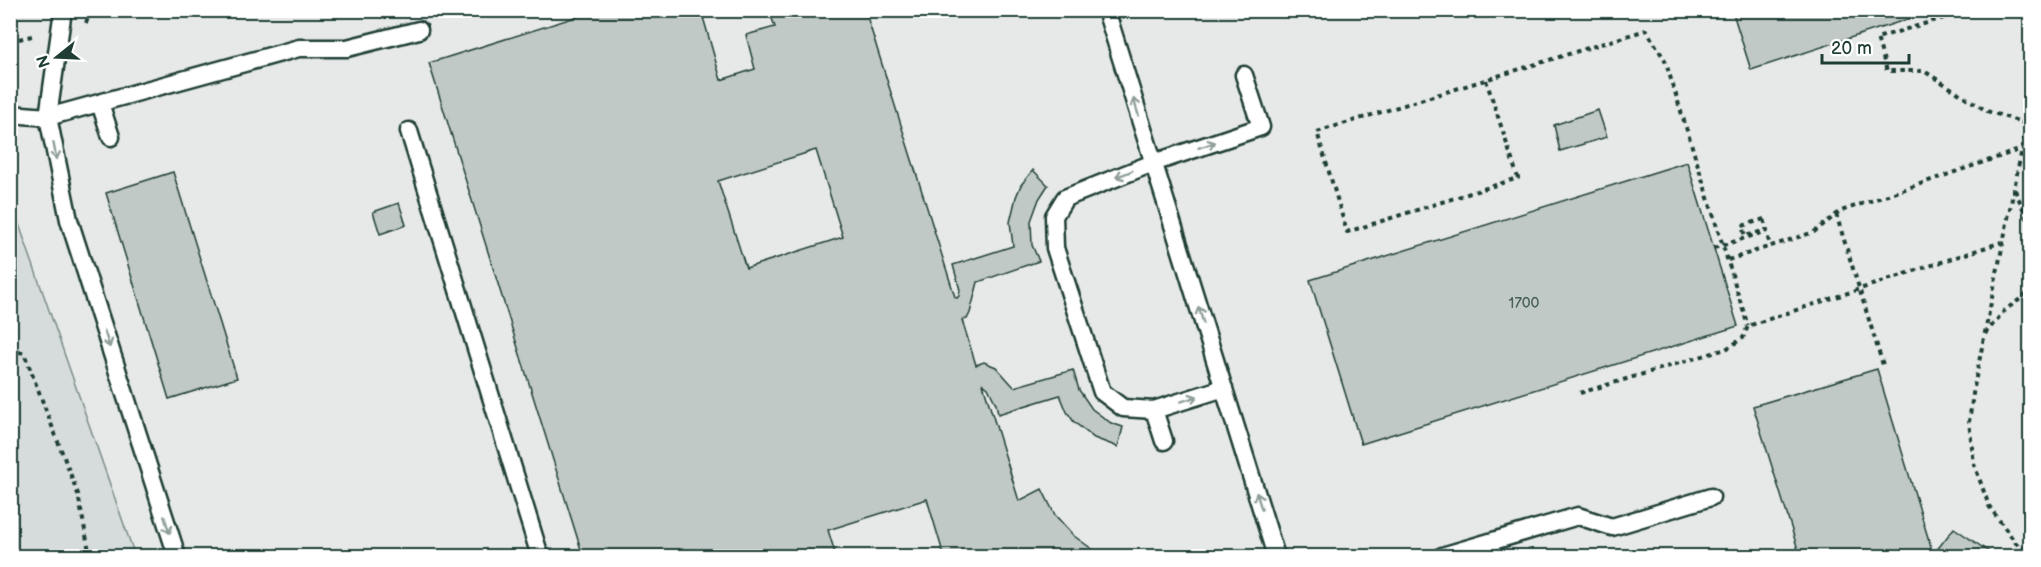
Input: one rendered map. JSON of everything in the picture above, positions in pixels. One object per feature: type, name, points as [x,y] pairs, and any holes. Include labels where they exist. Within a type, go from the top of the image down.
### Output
[{"type":"lane","points":[[63,10],[48,117],[69,220],[177,556]]},
{"type":"lane","points":[[1106,10],[1276,556]]},
{"type":"lane","points":[[10,114],[48,117],[299,48],[347,48],[419,30]]},
{"type":"lane","points":[[1224,388],[1154,410],[1123,408],[1102,392],[1055,248],[1054,216],[1065,198],[1154,163],[1261,127],[1244,75]]},
{"type":"lane","points":[[100,103],[111,136]]},
{"type":"lane","points":[[409,131],[540,556]]},
{"type":"lane","points":[[1154,410],[1164,441]]},
{"type":"lane","points":[[1442,556],[1578,516],[1612,527],[1711,497]]},
{"type":"path","points":[[1970,10],[1877,38],[1887,71],[1924,71],[1987,111],[2027,124],[1969,422],[1974,464],[1989,506],[2015,542],[2030,556]]},
{"type":"path","points":[[1486,80],[1518,178],[1347,232],[1317,132],[1646,30],[1665,60],[1748,326],[1743,338],[1726,349],[1580,393]]},
{"type":"path","points":[[1728,260],[1814,232],[1841,211],[2022,149]]},
{"type":"path","points":[[2014,189],[2031,225]]},
{"type":"path","points":[[1836,214],[1883,365]]},
{"type":"path","points":[[1714,248],[1756,234],[1767,231],[1764,219],[1742,226],[1745,236],[1766,230],[1768,238],[1770,246]]},
{"type":"path","points":[[1748,326],[2003,242]]},
{"type":"path","points":[[1985,335],[2005,310],[2031,292]]},
{"type":"path","points":[[10,350],[24,353],[28,363],[78,494],[90,556]]},
{"type":"shaded area","points":[[11,11],[2030,11],[2030,556],[135,556],[14,210],[15,176],[11,177]]},
{"type":"shaded area","points":[[10,202],[14,210],[135,556],[11,556]]},
{"type":"building","points":[[598,10],[701,10],[721,80],[755,69],[746,35],[775,27],[769,10],[865,10],[955,297],[959,296],[960,290],[953,265],[1013,246],[1010,222],[1021,185],[1033,170],[1048,185],[1039,199],[1031,221],[1032,245],[1039,261],[978,282],[970,313],[967,319],[962,320],[976,365],[984,362],[996,367],[1014,387],[1073,370],[1079,390],[1092,409],[1111,423],[1123,427],[1118,447],[1094,438],[1074,422],[1060,395],[998,414],[988,388],[983,384],[1019,501],[1042,489],[1055,515],[1074,536],[1098,556],[944,556],[927,499],[828,530],[836,556],[583,556],[429,63]],"holes":[[[816,150],[843,237],[746,268],[718,181]]]},
{"type":"building","points":[[1732,10],[1936,10],[1751,70]]},
{"type":"building","points":[[1598,110],[1607,137],[1560,151],[1554,125]]},
{"type":"building","points":[[1687,162],[1738,326],[1361,444],[1310,280]]},
{"type":"building","points":[[173,172],[237,378],[169,399],[106,193]]},
{"type":"building","points":[[399,203],[406,225],[380,234],[373,212]]},
{"type":"building","points":[[1877,369],[1933,554],[1932,556],[1800,556],[1753,406]]},
{"type":"building","points":[[1954,528],[1995,556],[1932,556]]}]
